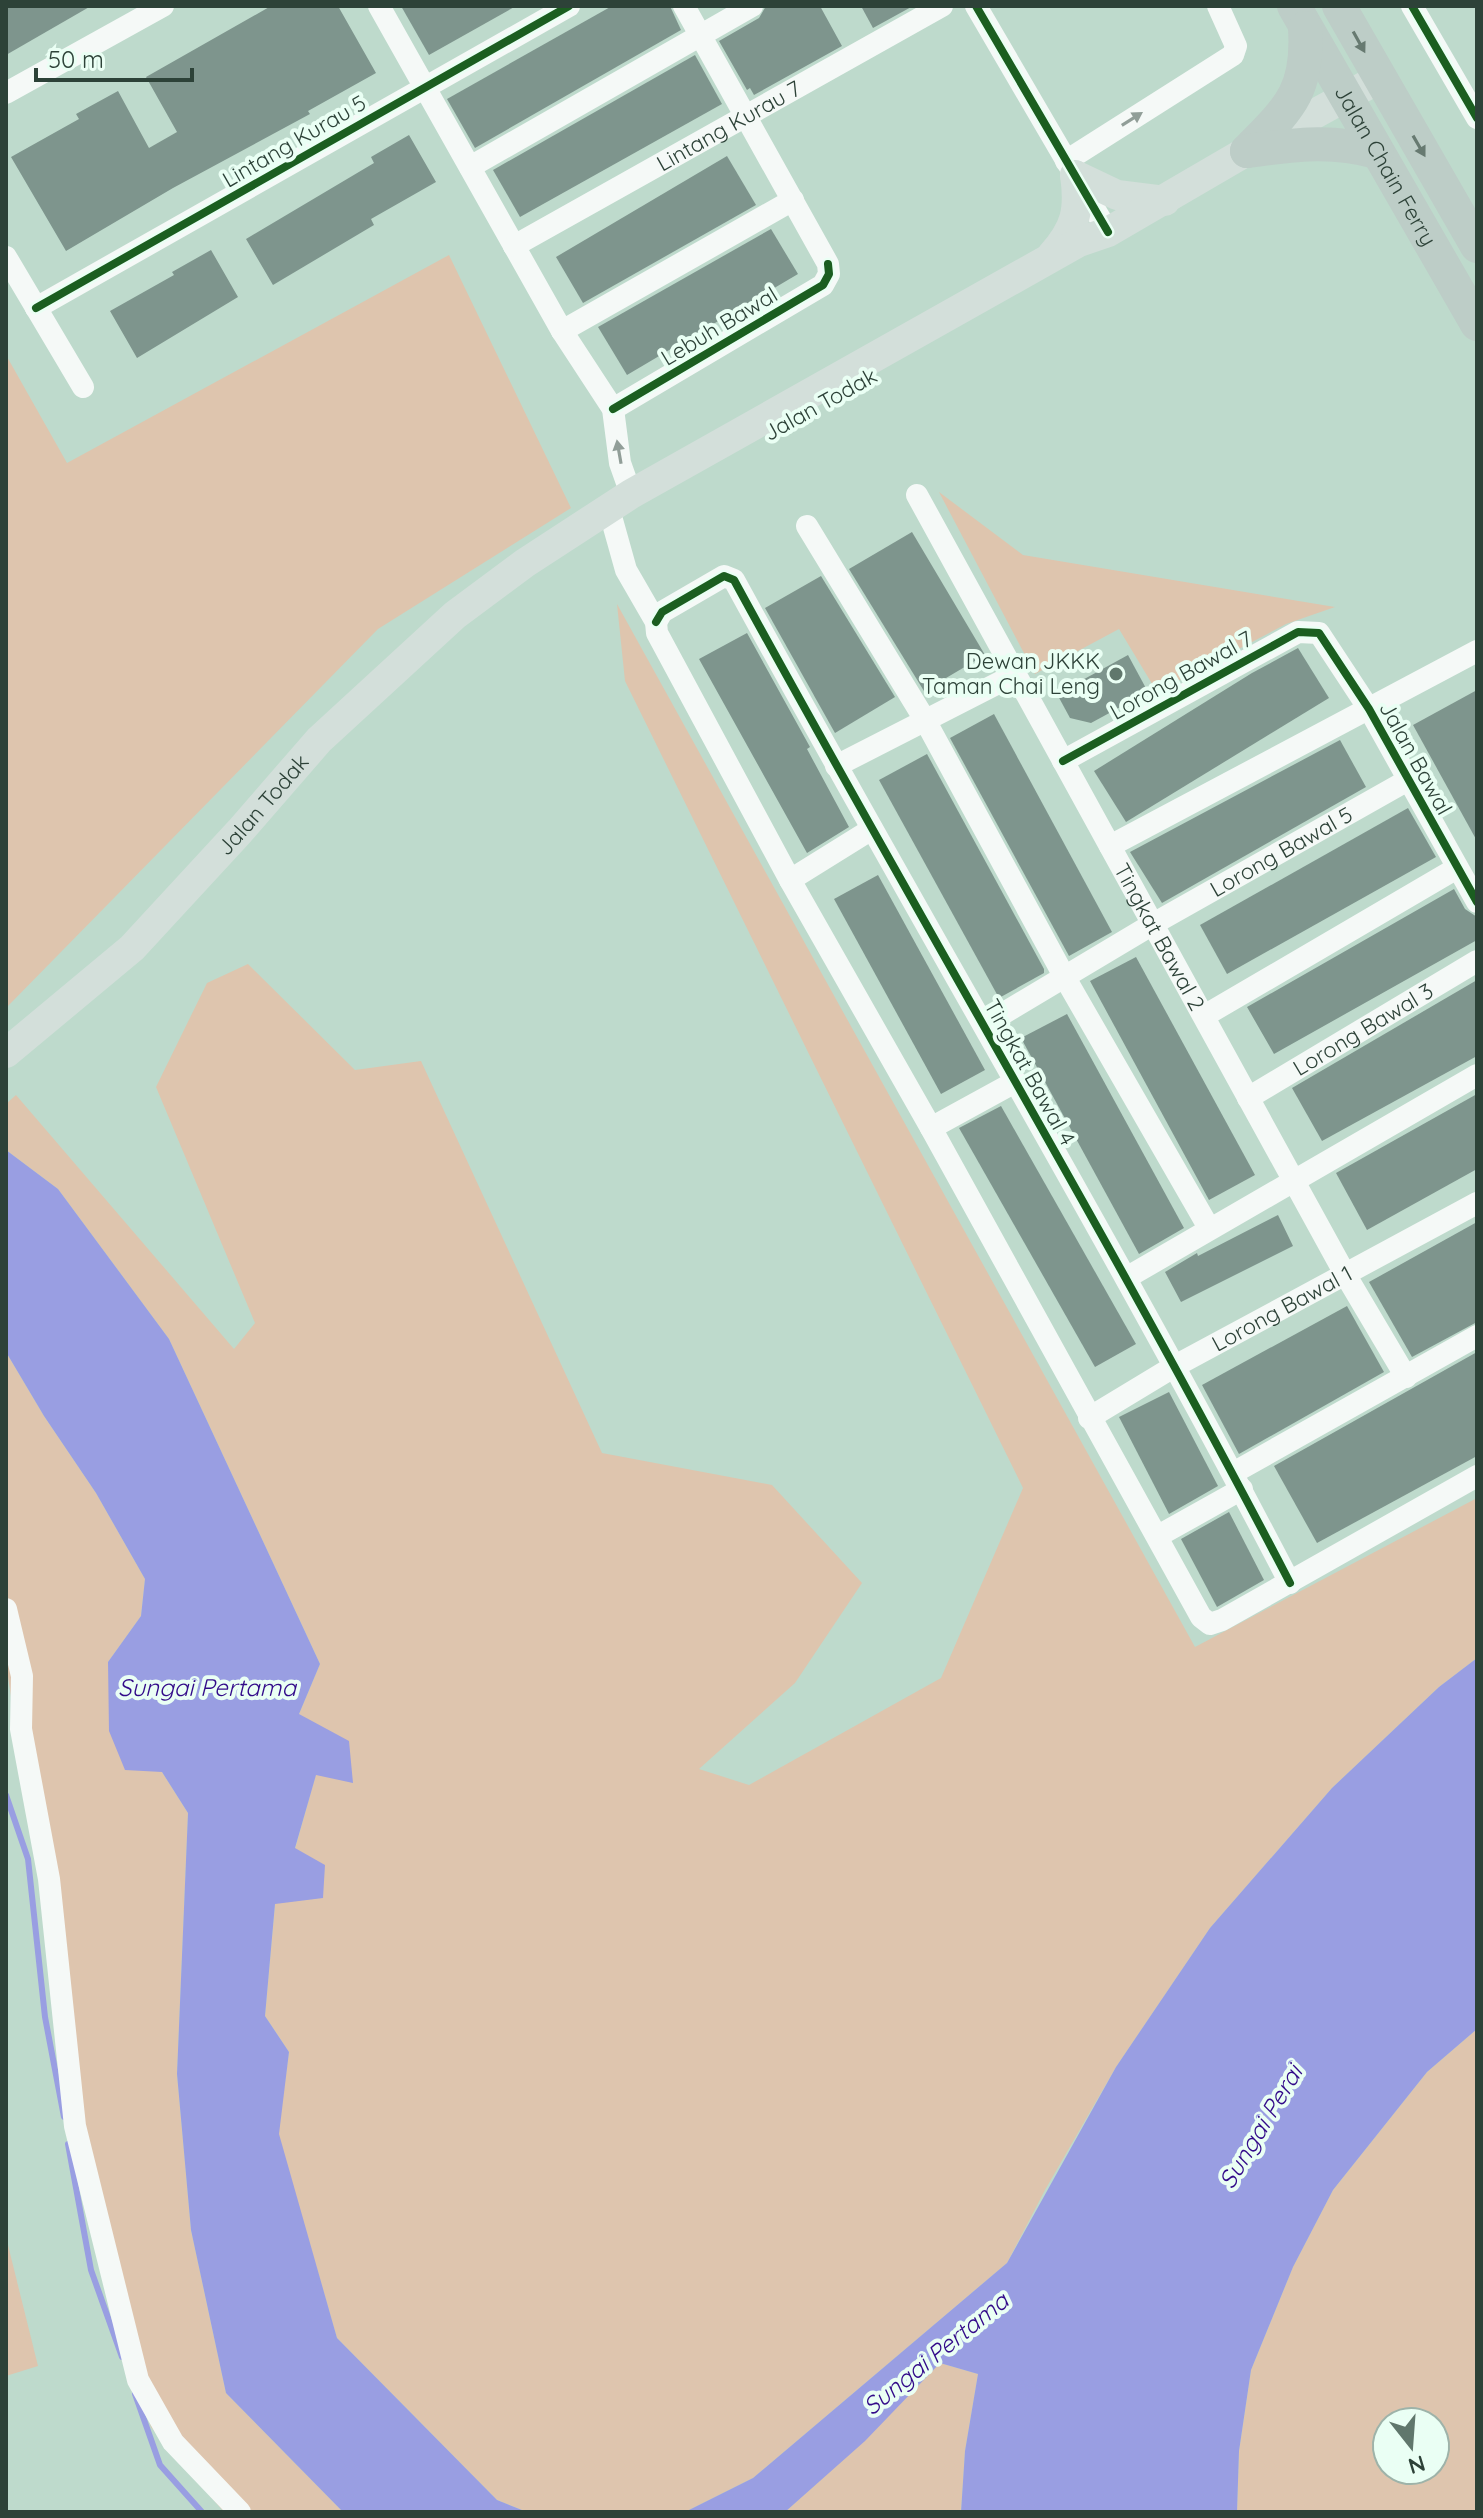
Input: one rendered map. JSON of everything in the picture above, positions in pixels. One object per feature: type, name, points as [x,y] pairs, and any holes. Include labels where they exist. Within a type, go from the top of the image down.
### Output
[{"type":"highway","name":"Jalan Chain Ferry","points":[[1339,6],[1477,246]]},
{"type":"highway","name":"Jalan Chain Ferry","points":[[1300,17],[1477,324]]},
{"type":"highway","points":[[1247,151],[1281,116],[1296,95],[1304,75],[1300,17]]},
{"type":"highway","points":[[1247,151],[1322,142],[1377,152]]},
{"type":"main road","name":"Jalan Todak","points":[[6,1053],[132,948],[319,740],[408,655],[525,563],[631,494],[1048,259],[1079,242],[1108,232],[1165,201],[1247,151],[1380,78]]},
{"type":"main road","points":[[1071,168],[1117,195],[1165,201]]},
{"type":"main road","points":[[1048,259],[1066,240],[1073,225],[1078,194],[1071,168]]},
{"type":"main road","name":"Jalan Todak","points":[[525,563],[612,520],[1086,256],[1108,232]]},
{"type":"street","points":[[6,93],[163,6]]},
{"type":"street","points":[[380,6],[562,331],[613,409],[620,463],[631,494]]},
{"type":"street","name":"Lintang Kurau 5","points":[[36,308],[569,6]]},
{"type":"street","points":[[562,331],[793,200],[684,6]]},
{"type":"street","points":[[470,167],[752,6]]},
{"type":"street","name":"Lintang Kurau 7","points":[[514,246],[942,6]]},
{"type":"street","points":[[976,6],[1108,232]]},
{"type":"street","points":[[1071,168],[1233,55],[1236,46],[1218,6]]},
{"type":"street","points":[[1412,6],[1477,118]]},
{"type":"street","name":"Lebuh Bawal","points":[[613,409],[823,285],[829,274],[828,264],[793,200]]},
{"type":"street","points":[[6,257],[83,387]]},
{"type":"street","name":"Tingkat Bawal 2","points":[[917,495],[1345,1274],[1406,1377]]},
{"type":"street","points":[[612,520],[626,570],[656,622],[657,633],[790,880],[1201,1617],[1210,1624],[1290,1583],[1477,1476]]},
{"type":"street","points":[[807,526],[925,720],[1064,976],[1209,1228]]},
{"type":"street","name":"Tingkat Bawal 4","points":[[656,622],[662,612],[724,576],[734,580],[1175,1366],[1290,1583]]},
{"type":"street","name":"Lorong Bawal 7","points":[[1063,761],[1298,632],[1319,633]]},
{"type":"street","name":"Jalan Bawal","points":[[1319,633],[1369,709],[1477,902]]},
{"type":"street","points":[[1110,846],[1369,709],[1474,661]]},
{"type":"street","points":[[836,766],[1016,674]]},
{"type":"street","name":"Lorong Bawal 5","points":[[984,1025],[1153,924],[1408,780]]},
{"type":"street","points":[[790,880],[872,829]]},
{"type":"street","points":[[1204,1016],[1457,868]]},
{"type":"street","name":"Lorong Bawal 3","points":[[1248,1098],[1477,961]]},
{"type":"street","points":[[1126,1278],[1477,1075]]},
{"type":"street","points":[[931,1128],[1015,1082]]},
{"type":"street","name":"Lorong Bawal 1","points":[[1089,1418],[1175,1366],[1477,1203]]},
{"type":"street","points":[[1158,1536],[1238,1481],[1477,1336]]},
{"type":"street","points":[[6,1609],[22,1676],[21,1729],[49,1879],[75,2126],[138,2380],[173,2442],[240,2512]]},
{"type":"shaded area","points":[[449,255],[571,508],[378,629],[6,1008],[6,355],[67,463]]},
{"type":"shaded area","points":[[939,492],[1023,555],[1335,607],[1286,624],[1157,692],[1119,629],[1035,674]]},
{"type":"shaded area","points":[[617,604],[1195,1647],[1477,1498],[1477,1658],[1439,1687],[1332,1788],[1210,1928],[1116,2067],[1007,2263],[753,2478],[685,2512],[527,2512],[497,2500],[337,2338],[278,2134],[289,2052],[265,2016],[275,1904],[295,1849],[316,1774],[353,1782],[299,1714],[320,1664],[169,1339],[58,1189],[6,1150],[6,1104],[16,1095],[234,1349],[255,1323],[156,1087],[207,983],[248,964],[355,1070],[421,1061],[602,1453],[772,1485],[862,1583],[795,1683],[699,1769],[749,1785],[941,1678],[1023,1488],[625,681]]},
{"type":"shaded area","points":[[6,1352],[44,1416],[96,1493],[145,1579],[141,1616],[108,1662],[162,1772],[188,1813],[177,2074],[191,2230],[226,2393],[343,2512],[224,2512],[151,2427],[89,2198],[6,1664]]},
{"type":"shaded area","points":[[1477,2029],[1477,2512],[1237,2512],[1239,2451],[1251,2370],[1293,2267],[1333,2190],[1427,2072]]},
{"type":"shaded area","points":[[6,2237],[38,2366],[6,2376]]},
{"type":"shaded area","points":[[940,2363],[978,2374],[965,2451],[961,2512],[785,2512],[865,2440]]},
{"type":"water","name":"Sungai Pertama","points":[[6,1150],[58,1189],[169,1339],[320,1664],[299,1714],[349,1741],[353,1783],[316,1775],[295,1848],[325,1865],[323,1898],[275,1904],[265,2016],[289,2052],[279,2134],[337,2338],[497,2500],[527,2512],[343,2512],[226,2393],[191,2230],[177,2074],[188,1813],[162,1772],[125,1770],[109,1731],[108,1662],[141,1616],[145,1579],[96,1493],[44,1416],[6,1352]]},
{"type":"water","name":"Sungai Perai","points":[[1477,1658],[1477,2029],[1427,2072],[1333,2190],[1293,2267],[1251,2370],[1239,2451],[1237,2512],[961,2512],[965,2451],[978,2374],[940,2363],[865,2441],[785,2512],[685,2512],[753,2478],[1007,2263],[1116,2067],[1210,1928],[1332,1788],[1439,1687]]},
{"type":"building","points":[[6,6],[91,6],[6,55]]},
{"type":"building","points":[[271,6],[338,6],[376,73],[308,111],[310,114],[173,188],[66,251],[11,157],[79,119],[76,114],[118,91],[149,148],[177,132],[146,77]]},
{"type":"building","points":[[401,6],[516,6],[429,55]]},
{"type":"building","points":[[612,6],[670,6],[681,30],[475,148],[447,99]]},
{"type":"building","points":[[766,6],[820,6],[842,46],[754,95],[750,88],[747,90],[719,41],[759,18]]},
{"type":"building","points":[[861,6],[913,6],[873,28]]},
{"type":"building","points":[[695,55],[722,104],[520,217],[493,170]]},
{"type":"building","points":[[409,135],[436,182],[371,219],[374,225],[273,285],[246,239],[374,163],[371,157]]},
{"type":"building","points":[[727,156],[756,205],[583,303],[556,257]]},
{"type":"building","points":[[771,229],[798,274],[627,375],[598,327]]},
{"type":"building","points":[[211,250],[238,297],[137,358],[110,311]]},
{"type":"building","points":[[912,532],[985,655],[924,691],[849,569]]},
{"type":"building","points":[[821,576],[895,697],[835,733],[765,608]]},
{"type":"building","points":[[747,633],[810,747],[807,749],[849,827],[807,853],[699,659]]},
{"type":"building","points":[[1298,648],[1329,698],[1126,822],[1094,771]]},
{"type":"building","name":"Dewan JKKK Taman Chai Leng","points":[[1128,655],[1148,692],[1091,723],[1070,718],[1057,694]]},
{"type":"building","points":[[1477,690],[1477,841],[1413,725]]},
{"type":"building","points":[[994,714],[1112,932],[1069,956],[950,738]]},
{"type":"building","points":[[1340,740],[1366,787],[1162,903],[1130,852]]},
{"type":"building","points":[[927,754],[1044,969],[1044,973],[999,998],[879,780]]},
{"type":"building","points":[[1408,808],[1436,857],[1227,974],[1200,925]]},
{"type":"building","points":[[878,875],[985,1070],[941,1094],[834,899]]},
{"type":"building","points":[[1454,889],[1465,909],[1477,917],[1477,940],[1274,1054],[1247,1007]]},
{"type":"building","points":[[1136,957],[1255,1175],[1209,1200],[1090,981]]},
{"type":"building","points":[[1477,980],[1477,1056],[1322,1141],[1292,1088]]},
{"type":"building","points":[[1067,1014],[1184,1228],[1139,1254],[1021,1038]]},
{"type":"building","points":[[1477,1094],[1477,1169],[1367,1230],[1336,1173]]},
{"type":"building","points":[[1001,1106],[1136,1344],[1095,1367],[959,1128]]},
{"type":"building","points":[[1278,1215],[1293,1246],[1181,1302],[1165,1272],[1197,1253],[1198,1256]]},
{"type":"building","points":[[1477,1222],[1477,1322],[1412,1357],[1369,1282]]},
{"type":"building","points":[[1347,1306],[1384,1372],[1239,1454],[1202,1385]]},
{"type":"building","points":[[1477,1352],[1477,1456],[1317,1543],[1274,1466]]},
{"type":"building","points":[[1169,1392],[1218,1486],[1169,1514],[1119,1417]]},
{"type":"building","points":[[1229,1512],[1264,1580],[1217,1607],[1181,1539]]},
{"type":"waterway","points":[[6,1795],[28,1859],[45,2017],[64,2117]]},
{"type":"waterway","points":[[68,2144],[91,2270],[122,2357]]},
{"type":"waterway","points":[[135,2394],[160,2465],[202,2512]]},
{"type":"cycle path","points":[[36,308],[569,6]]},
{"type":"cycle path","points":[[976,6],[1108,232]]},
{"type":"cycle path","points":[[1412,6],[1477,118]]},
{"type":"cycle path","points":[[613,409],[823,285],[829,274],[828,264]]},
{"type":"cycle path","points":[[656,622],[662,612],[724,576],[734,580],[1155,1331],[1290,1583]]},
{"type":"cycle path","points":[[1063,761],[1298,632],[1319,633],[1369,709],[1477,902]]},
{"type":"place","name":"Dewan JKKK Taman Chai Leng","points":[[1116,674]]}]
